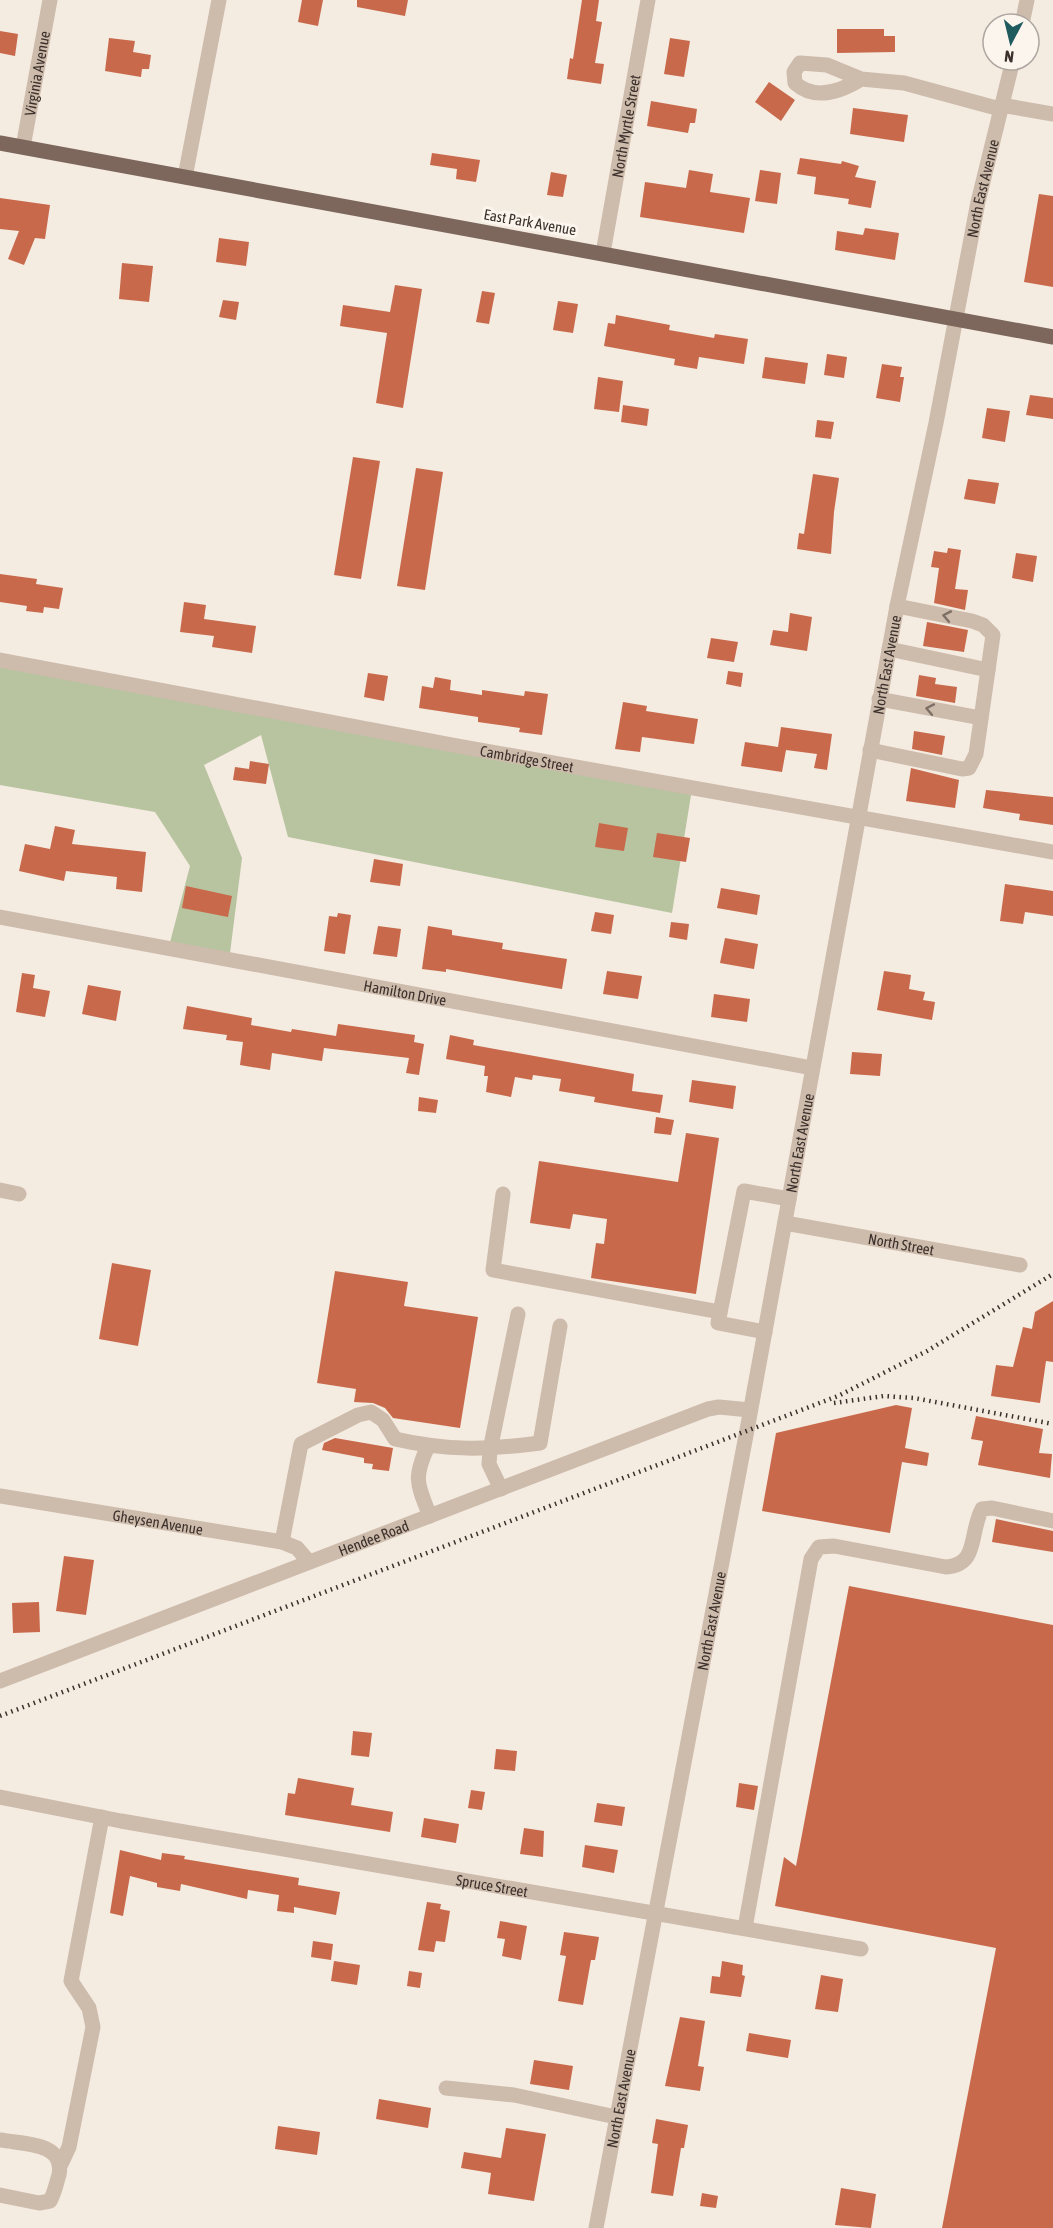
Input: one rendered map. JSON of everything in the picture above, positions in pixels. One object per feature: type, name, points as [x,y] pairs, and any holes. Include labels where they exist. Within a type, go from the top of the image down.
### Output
[{"type":"main road","name":"East Park Avenue","points":[[0,142],[1053,337]]},
{"type":"street","name":"Virginia Avenue","points":[[23,147],[50,0]]},
{"type":"street","points":[[185,177],[219,0]]},
{"type":"street","name":"North Myrtle Street","points":[[603,253],[648,0]]},
{"type":"street","name":"North East Avenue","points":[[596,2228],[765,1332],[879,699],[978,202],[1010,72]]},
{"type":"street","points":[[861,79],[904,82],[1000,107],[1053,114]]},
{"type":"street","points":[[870,750],[969,768],[976,754],[993,635],[983,625],[972,621],[897,606]]},
{"type":"street","points":[[889,649],[988,670]]},
{"type":"street","name":"Cambridge Street","points":[[0,660],[458,746],[1053,852]]},
{"type":"street","points":[[879,699],[981,718]]},
{"type":"street","name":"Hamilton Drive","points":[[0,917],[812,1068]]},
{"type":"street","points":[[0,1190],[19,1194]]},
{"type":"street","points":[[765,1332],[718,1323],[744,1191],[789,1199]]},
{"type":"street","points":[[502,1194],[493,1270],[720,1312]]},
{"type":"street","name":"North Street","points":[[785,1223],[1020,1265]]},
{"type":"street","points":[[501,1489],[489,1464],[490,1450],[518,1314]]},
{"type":"street","points":[[282,1542],[301,1444],[358,1415],[371,1412],[383,1420],[395,1439],[428,1446],[490,1450],[540,1443],[560,1326]]},
{"type":"street","name":"Hendee Road","points":[[0,1681],[708,1409],[719,1407],[750,1410]]},
{"type":"street","points":[[428,1446],[418,1466],[416,1482],[430,1516]]},
{"type":"street","name":"Gheysen Avenue","points":[[0,1496],[282,1542],[297,1548],[309,1562]]},
{"type":"street","points":[[745,1929],[811,1559],[819,1547],[834,1546],[946,1567],[958,1566],[967,1560],[982,1509],[992,1508],[1053,1521]]},
{"type":"street","name":"Spruce Street","points":[[0,1797],[121,1821],[861,1949]]},
{"type":"street","points":[[0,2195],[39,2203],[50,2201],[55,2193],[61,2164],[69,2147],[93,2027],[88,2008],[71,1981],[102,1817]]},
{"type":"street","points":[[446,2088],[514,2095],[616,2117]]},
{"type":"street","points":[[0,2140],[49,2149],[57,2155],[61,2164]]},
{"type":"green space","points":[[0,663],[692,789],[672,913],[288,837],[261,735],[204,765],[242,858],[229,961],[168,950],[190,866],[155,812],[0,785]]},
{"type":"building","points":[[302,0],[323,0],[318,26],[298,22]]},
{"type":"building","points":[[357,0],[408,0],[405,16],[357,7]]},
{"type":"building","points":[[582,0],[599,0],[596,21],[602,22],[595,63],[604,64],[601,84],[567,79],[570,58],[573,59]]},
{"type":"building","points":[[837,29],[884,29],[884,36],[895,36],[895,52],[837,53]]},
{"type":"building","points":[[0,31],[18,34],[15,56],[0,53]]},
{"type":"building","points":[[109,38],[135,41],[133,52],[151,55],[149,69],[142,69],[141,77],[105,71]]},
{"type":"building","points":[[670,38],[690,41],[684,77],[664,74]]},
{"type":"building","points":[[769,82],[795,100],[781,121],[755,102]]},
{"type":"building","points":[[651,101],[697,109],[695,123],[690,123],[688,133],[647,126]]},
{"type":"building","points":[[853,108],[908,115],[904,142],[850,134]]},
{"type":"building","points":[[432,153],[480,160],[476,182],[456,179],[457,169],[430,165]]},
{"type":"building","points":[[800,158],[841,164],[842,161],[859,166],[855,177],[876,181],[871,208],[848,204],[849,199],[814,194],[816,177],[797,174]]},
{"type":"building","points":[[689,170],[713,174],[710,192],[750,198],[744,233],[640,217],[645,182],[686,188]]},
{"type":"building","points":[[760,170],[781,173],[777,204],[755,201]]},
{"type":"building","points":[[551,172],[567,175],[563,197],[547,195]]},
{"type":"building","points":[[1039,194],[1053,196],[1053,287],[1024,282]]},
{"type":"building","points":[[0,198],[50,205],[45,239],[35,238],[24,265],[8,259],[19,231],[0,229]]},
{"type":"building","points":[[865,228],[899,233],[895,260],[835,250],[837,231],[863,235]]},
{"type":"building","points":[[219,238],[249,242],[246,266],[216,262]]},
{"type":"building","points":[[122,263],[153,266],[149,302],[119,299]]},
{"type":"building","points":[[395,285],[422,289],[403,408],[376,403],[387,333],[340,326],[343,305],[390,312]]},
{"type":"building","points":[[482,291],[495,293],[489,324],[476,322]]},
{"type":"building","points":[[223,300],[239,302],[236,320],[219,317]]},
{"type":"building","points":[[558,301],[578,304],[573,333],[553,330]]},
{"type":"building","points":[[616,315],[670,325],[669,330],[714,338],[715,334],[748,339],[744,364],[699,357],[697,369],[674,365],[675,359],[604,346],[608,323],[615,324]]},
{"type":"building","points":[[827,354],[847,357],[844,378],[824,375]]},
{"type":"building","points":[[765,357],[808,363],[805,384],[762,378]]},
{"type":"building","points":[[882,364],[902,367],[900,377],[904,377],[900,402],[876,398]]},
{"type":"building","points":[[598,377],[623,381],[619,412],[594,409]]},
{"type":"building","points":[[1030,395],[1053,398],[1053,419],[1026,415]]},
{"type":"building","points":[[623,405],[649,409],[647,426],[621,422]]},
{"type":"building","points":[[987,408],[1010,411],[1005,442],[982,438]]},
{"type":"building","points":[[817,420],[834,422],[831,439],[815,437]]},
{"type":"building","points":[[353,457],[380,461],[361,579],[334,575]]},
{"type":"building","points":[[416,468],[443,472],[425,590],[397,586]]},
{"type":"building","points":[[813,474],[839,478],[831,554],[797,549],[799,533],[804,534]]},
{"type":"building","points":[[968,479],[999,483],[995,504],[964,499]]},
{"type":"building","points":[[948,548],[961,550],[955,589],[968,590],[965,610],[934,603],[939,568],[931,567],[934,551],[947,553]]},
{"type":"building","points":[[1016,553],[1037,556],[1033,582],[1012,578]]},
{"type":"building","points":[[0,574],[37,579],[36,584],[63,588],[59,609],[44,607],[43,613],[26,611],[27,606],[0,602]]},
{"type":"building","points":[[184,602],[206,605],[204,619],[256,626],[252,653],[212,647],[214,636],[180,632]]},
{"type":"building","points":[[790,613],[812,617],[807,651],[770,645],[773,630],[788,632]]},
{"type":"building","points":[[927,622],[968,630],[964,652],[923,646]]},
{"type":"building","points":[[711,638],[738,642],[734,662],[707,658]]},
{"type":"building","points":[[728,671],[743,673],[741,687],[726,684]]},
{"type":"building","points":[[368,673],[388,676],[384,701],[364,697]]},
{"type":"building","points":[[919,675],[936,678],[935,684],[957,687],[955,703],[916,696]]},
{"type":"building","points":[[435,677],[451,680],[450,690],[482,695],[482,690],[524,696],[525,691],[548,694],[542,735],[519,732],[520,728],[478,722],[478,717],[419,708],[422,686],[433,688]]},
{"type":"building","points":[[623,702],[647,706],[646,711],[698,719],[694,744],[642,737],[640,752],[615,749]]},
{"type":"building","points":[[781,727],[832,734],[827,770],[814,768],[817,754],[786,750],[782,772],[741,766],[745,742],[778,747]]},
{"type":"building","points":[[914,731],[945,736],[942,755],[912,749]]},
{"type":"building","points":[[250,761],[269,764],[266,784],[233,780],[235,767],[249,769]]},
{"type":"building","points":[[911,768],[959,780],[955,808],[906,801]]},
{"type":"building","points":[[986,790],[1053,797],[1053,825],[1019,820],[1020,814],[983,808]]},
{"type":"building","points":[[599,823],[628,828],[624,851],[595,847]]},
{"type":"building","points":[[55,826],[75,830],[72,844],[146,852],[142,892],[116,889],[117,877],[66,871],[64,881],[19,871],[25,844],[50,849]]},
{"type":"building","points":[[657,833],[690,838],[686,862],[653,857]]},
{"type":"building","points":[[374,859],[403,864],[400,886],[370,882]]},
{"type":"building","points":[[1005,884],[1053,891],[1053,916],[1025,912],[1023,924],[1000,921]]},
{"type":"building","points":[[186,886],[232,896],[228,917],[182,908]]},
{"type":"building","points":[[721,888],[760,895],[757,915],[717,908]]},
{"type":"building","points":[[595,912],[614,915],[611,934],[591,931]]},
{"type":"building","points":[[338,913],[351,915],[345,954],[324,951],[329,916],[337,917]]},
{"type":"building","points":[[671,922],[689,924],[687,940],[669,937]]},
{"type":"building","points":[[378,926],[401,929],[397,957],[373,954]]},
{"type":"building","points":[[428,926],[452,930],[452,935],[503,943],[502,949],[567,959],[562,989],[446,969],[446,972],[422,969]]},
{"type":"building","points":[[725,938],[758,944],[754,969],[720,963]]},
{"type":"building","points":[[607,971],[642,976],[638,999],[603,994]]},
{"type":"building","points":[[884,971],[911,975],[909,989],[925,992],[923,1000],[935,1002],[932,1020],[877,1010]]},
{"type":"building","points":[[22,973],[35,975],[33,988],[50,991],[45,1017],[16,1012]]},
{"type":"building","points":[[88,985],[121,991],[116,1021],[82,1014]]},
{"type":"building","points":[[714,994],[750,999],[747,1022],[711,1017]]},
{"type":"building","points":[[187,1006],[252,1018],[251,1025],[291,1032],[292,1029],[336,1036],[338,1024],[415,1035],[414,1042],[424,1044],[419,1075],[406,1073],[409,1058],[324,1048],[322,1061],[272,1053],[270,1070],[240,1065],[243,1042],[226,1040],[227,1035],[183,1029]]},
{"type":"building","points":[[450,1035],[474,1040],[473,1045],[634,1074],[632,1091],[663,1095],[660,1113],[594,1102],[595,1097],[559,1091],[561,1079],[533,1075],[532,1080],[515,1077],[511,1097],[486,1092],[488,1076],[484,1076],[485,1066],[446,1059]]},
{"type":"building","points":[[852,1052],[882,1054],[880,1076],[850,1074]]},
{"type":"building","points":[[692,1080],[736,1086],[733,1109],[689,1102]]},
{"type":"building","points":[[419,1097],[438,1100],[436,1113],[418,1111]]},
{"type":"building","points":[[656,1117],[674,1120],[671,1135],[654,1133]]},
{"type":"building","points":[[686,1133],[719,1138],[696,1294],[591,1278],[596,1243],[604,1244],[607,1219],[573,1214],[570,1229],[530,1223],[539,1161],[678,1182]]},
{"type":"building","points":[[112,1263],[151,1270],[138,1346],[99,1339]]},
{"type":"building","points":[[335,1271],[408,1282],[404,1306],[478,1317],[460,1428],[393,1418],[385,1408],[373,1403],[354,1402],[356,1389],[317,1383]]},
{"type":"building","points":[[1053,1301],[1053,1362],[1046,1361],[1040,1403],[991,1396],[996,1365],[1013,1367],[1023,1327],[1032,1329],[1035,1312]]},
{"type":"building","points":[[896,1405],[912,1408],[905,1448],[929,1453],[927,1466],[902,1462],[890,1533],[762,1511],[776,1433]]},
{"type":"building","points":[[976,1416],[1043,1429],[1039,1453],[1052,1454],[1050,1478],[978,1465],[983,1441],[971,1439]]},
{"type":"building","points":[[335,1438],[393,1448],[389,1471],[372,1469],[373,1464],[364,1463],[364,1458],[322,1450],[324,1443]]},
{"type":"building","points":[[996,1519],[1053,1531],[1053,1552],[992,1542]]},
{"type":"building","points":[[64,1556],[94,1560],[86,1615],[56,1611]]},
{"type":"building","points":[[849,1586],[1053,1625],[1053,2228],[942,2228],[996,1948],[775,1906],[784,1857],[796,1866]]},
{"type":"building","points":[[39,1602],[40,1632],[13,1633],[12,1603]]},
{"type":"building","points":[[353,1731],[372,1733],[369,1757],[351,1755]]},
{"type":"building","points":[[496,1749],[517,1751],[515,1771],[494,1769]]},
{"type":"building","points":[[298,1778],[354,1788],[351,1805],[393,1812],[390,1832],[285,1815],[288,1793],[295,1794]]},
{"type":"building","points":[[739,1783],[758,1786],[754,1810],[736,1807]]},
{"type":"building","points":[[471,1790],[485,1792],[482,1810],[468,1808]]},
{"type":"building","points":[[597,1803],[625,1807],[622,1826],[594,1822]]},
{"type":"building","points":[[424,1818],[459,1824],[456,1843],[421,1837]]},
{"type":"building","points":[[524,1828],[544,1831],[543,1857],[520,1854]]},
{"type":"building","points":[[585,1845],[618,1850],[614,1873],[582,1867]]},
{"type":"building","points":[[120,1850],[161,1860],[162,1853],[185,1856],[184,1859],[299,1878],[298,1885],[340,1892],[336,1915],[294,1907],[294,1913],[277,1911],[279,1895],[248,1890],[247,1899],[181,1884],[180,1891],[157,1887],[157,1883],[130,1876],[123,1916],[110,1913]]},
{"type":"building","points":[[427,1902],[441,1904],[440,1909],[450,1911],[445,1942],[436,1941],[434,1952],[418,1950]]},
{"type":"building","points":[[500,1921],[527,1926],[521,1960],[502,1956],[505,1939],[497,1938]]},
{"type":"building","points":[[564,1932],[599,1937],[595,1960],[591,1960],[583,2005],[558,2001],[566,1956],[560,1955]]},
{"type":"building","points":[[313,1941],[333,1944],[331,1960],[311,1957]]},
{"type":"building","points":[[334,1961],[360,1965],[357,1985],[331,1981]]},
{"type":"building","points":[[722,1961],[743,1965],[742,1975],[745,1976],[741,1997],[710,1993],[712,1976],[720,1977]]},
{"type":"building","points":[[409,1971],[422,1973],[420,1988],[407,1986]]},
{"type":"building","points":[[821,1975],[843,1979],[838,2012],[815,2009]]},
{"type":"building","points":[[680,2017],[705,2021],[698,2066],[704,2067],[700,2091],[665,2086]]},
{"type":"building","points":[[749,2033],[791,2040],[788,2058],[746,2051]]},
{"type":"building","points":[[534,2060],[573,2066],[569,2090],[530,2084]]},
{"type":"building","points":[[379,2099],[431,2108],[428,2128],[376,2119]]},
{"type":"building","points":[[656,2119],[688,2125],[684,2148],[681,2148],[673,2196],[651,2193],[658,2144],[652,2143]]},
{"type":"building","points":[[278,2126],[320,2132],[317,2155],[275,2149]]},
{"type":"building","points":[[506,2128],[546,2134],[534,2201],[488,2194],[491,2173],[461,2168],[464,2152],[501,2158]]},
{"type":"building","points":[[841,2188],[876,2194],[871,2228],[835,2225]]},
{"type":"building","points":[[702,2193],[718,2196],[716,2208],[700,2206]]},
{"type":"railway","points":[[0,1716],[838,1396],[927,1351],[1053,1274]]},
{"type":"railway","points":[[834,1403],[884,1396],[914,1398],[1053,1424]]}]
